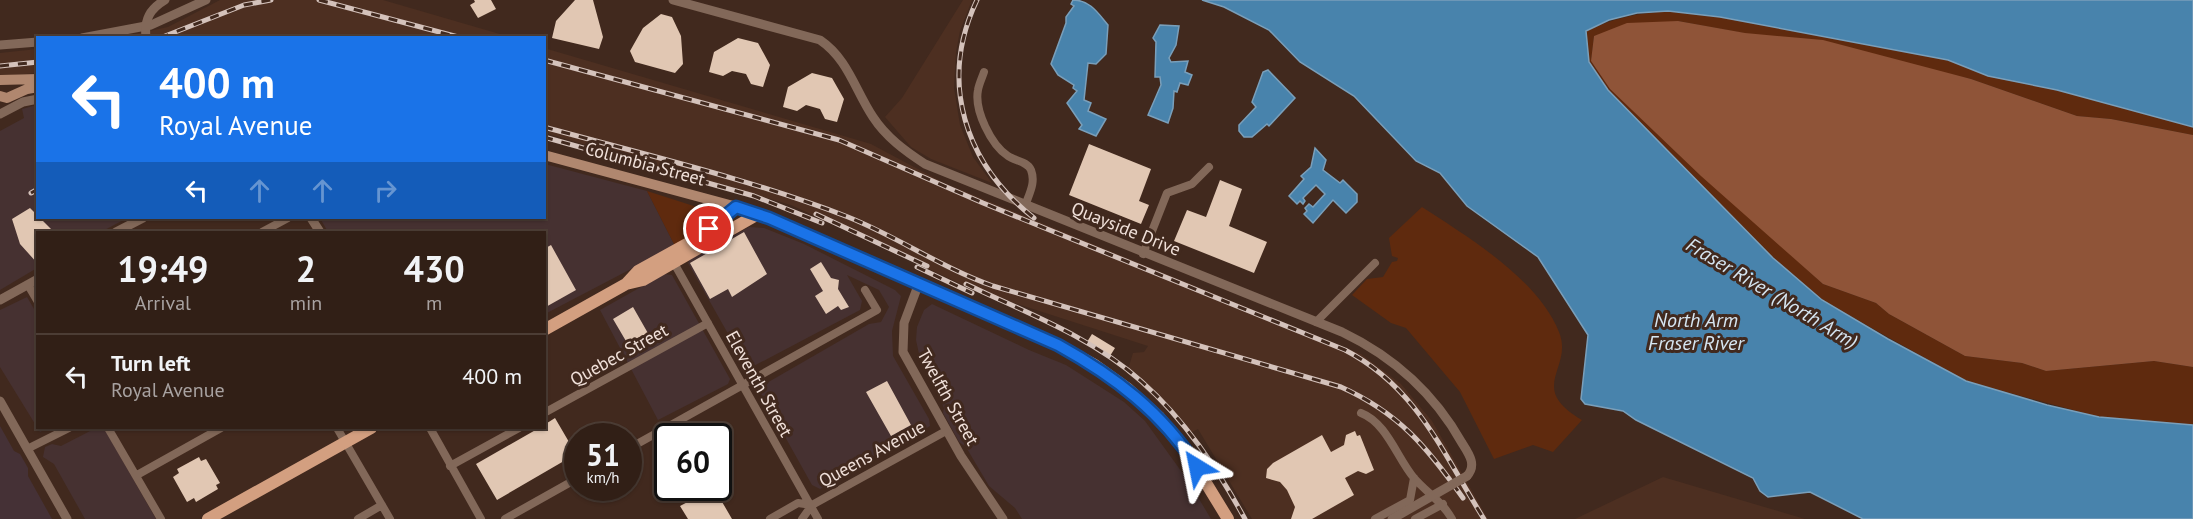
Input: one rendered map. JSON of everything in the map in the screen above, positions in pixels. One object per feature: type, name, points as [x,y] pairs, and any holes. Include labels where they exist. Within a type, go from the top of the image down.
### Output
[{"type":"main road","points":[[0,80],[36,79]]},
{"type":"main road","points":[[2,99],[36,87]]},
{"type":"main road","name":"Columbia Street","points":[[546,156],[736,207]]},
{"type":"main road","points":[[626,284],[638,271],[694,240],[736,207],[758,214],[1058,345],[1093,364],[1128,389],[1159,417],[1187,452],[1228,519]]},
{"type":"main road","points":[[546,329],[626,284],[643,280],[758,214]]},
{"type":"main road","points":[[208,519],[369,429]]},
{"type":"street","points":[[146,36],[148,16],[156,5],[165,0]]},
{"type":"street","points":[[93,36],[151,25],[206,0]]},
{"type":"street","name":"Quayside Drive","points":[[673,0],[820,40],[844,61],[874,118],[906,152],[925,164],[1375,348],[1409,375],[1431,397],[1448,419],[1471,459],[1472,467],[1467,476],[1392,519]]},
{"type":"street","points":[[0,45],[36,42]]},
{"type":"street","points":[[984,72],[977,92],[981,111],[992,139],[999,149],[1029,166],[1032,172],[1032,188],[1025,206]]},
{"type":"street","points":[[0,114],[23,102],[36,99]]},
{"type":"street","points":[[1143,254],[1167,193],[1192,184],[1209,167]]},
{"type":"street","points":[[118,231],[141,219]]},
{"type":"street","points":[[264,231],[286,219]]},
{"type":"street","name":"Eleventh Street","points":[[674,262],[818,519]]},
{"type":"street","points":[[1316,322],[1375,263]]},
{"type":"street","points":[[0,300],[36,280]]},
{"type":"street","name":"Twelfth Street","points":[[919,283],[904,323],[902,345],[910,368],[946,430],[1003,519]]},
{"type":"street","points":[[28,285],[36,299]]},
{"type":"street","points":[[642,441],[877,310],[865,290]]},
{"type":"street","name":"Quebec Street","points":[[546,412],[708,323]]},
{"type":"street","points":[[0,401],[67,519]]},
{"type":"street","points":[[1361,413],[1376,422],[1414,478],[1443,504],[1452,519]]},
{"type":"street","points":[[27,449],[67,429]]},
{"type":"street","points":[[109,429],[161,519]]},
{"type":"street","points":[[136,475],[219,429]]},
{"type":"street","points":[[338,429],[390,519]]},
{"type":"street","points":[[430,429],[480,519]]},
{"type":"street","points":[[450,466],[517,429]]},
{"type":"street","name":"Queens Avenue","points":[[802,519],[812,505],[946,430]]},
{"type":"street","points":[[1377,518],[1410,500],[1414,478]]},
{"type":"street","points":[[505,519],[564,486]]},
{"type":"street","name":"Queens Avenue","points":[[770,519],[798,503],[812,505]]},
{"type":"street","points":[[1415,519],[1443,504]]},
{"type":"street","points":[[358,519],[382,505]]},
{"type":"shaded area","points":[[220,0],[383,0],[507,36],[125,36],[168,27]]},
{"type":"shaded area","points":[[963,0],[972,0],[960,31],[954,88],[960,125],[973,157],[992,183],[931,159],[911,147],[885,117],[902,98]]},
{"type":"shaded area","points":[[1668,11],[1720,17],[1948,60],[1988,76],[2057,90],[2193,127],[2193,135],[2111,119],[2077,116],[1971,79],[1900,62],[1678,21],[1594,36],[1591,61],[1610,89],[1823,284],[1876,303],[1889,314],[1965,356],[2022,363],[2046,371],[2154,361],[2193,367],[2193,425],[2099,417],[1966,381],[1822,300],[1773,258],[1608,90],[1589,62],[1586,31],[1626,17]]},
{"type":"shaded area","points":[[1678,21],[1745,33],[1823,40],[1971,79],[2077,116],[2111,119],[2193,135],[2193,367],[2154,361],[2046,371],[2022,363],[1965,356],[1889,314],[1876,303],[1823,284],[1701,176],[1610,89],[1591,61],[1594,36],[1627,23]]},
{"type":"shaded area","points":[[36,49],[36,73],[0,76],[0,53]]},
{"type":"shaded area","points":[[546,49],[871,144],[944,183],[1361,354],[1401,384],[1432,421],[1488,519],[1252,519],[1198,429],[1188,434],[1174,416],[1127,373],[1133,353],[1144,352],[1148,346],[974,290],[791,205],[546,133]]},
{"type":"shaded area","points":[[36,105],[36,219],[125,219],[103,231],[36,231],[36,269],[0,290],[0,131],[24,118],[22,109]]},
{"type":"shaded area","points":[[546,164],[647,191],[675,246],[546,313],[546,231],[327,231],[321,219],[546,219]]},
{"type":"shaded area","points":[[647,191],[700,208],[705,215],[704,224],[675,246]]},
{"type":"shaded area","points":[[1422,207],[1500,261],[1519,277],[1549,313],[1559,332],[1562,345],[1554,387],[1557,398],[1582,420],[1553,452],[1533,445],[1494,459],[1460,392],[1406,328],[1391,323],[1352,295],[1367,279],[1383,277],[1392,262],[1397,261],[1398,258],[1392,256],[1389,238]]},
{"type":"shaded area","points":[[749,227],[764,228],[804,244],[895,290],[901,296],[892,331],[893,356],[929,419],[930,426],[820,489],[812,485],[760,392],[760,387],[869,324],[881,322],[889,307],[879,290],[847,275],[862,301],[860,310],[748,369],[688,263],[690,259]]},
{"type":"shaded area","points":[[664,274],[672,275],[730,379],[728,384],[658,420],[600,310]]},
{"type":"shaded area","points":[[27,297],[36,312],[36,426],[0,367],[0,310]]},
{"type":"shaded area","points":[[932,304],[1066,365],[1124,402],[1145,421],[1189,482],[1211,519],[1022,519],[1015,508],[989,486],[966,447],[959,442],[943,413],[944,408],[919,354],[916,340],[917,327],[924,310]]},
{"type":"shaded area","points":[[0,426],[14,451],[20,454],[28,468],[28,476],[52,519],[0,519]]},
{"type":"shaded area","points":[[94,429],[105,429],[156,519],[85,519],[54,464],[43,457],[45,447],[52,444],[61,446]]},
{"type":"shaded area","points":[[1663,477],[1805,519],[1575,519]]},
{"type":"water","points":[[1073,0],[1089,5],[1108,25],[1106,54],[1096,64],[1088,63],[1084,100],[1091,103],[1088,111],[1106,119],[1096,136],[1079,129],[1082,125],[1067,103],[1077,91],[1073,88],[1074,85],[1058,75],[1051,64],[1066,23],[1066,17],[1074,6],[1071,4]]},
{"type":"water","name":"North Arm Fraser River","points":[[1202,0],[2193,0],[2193,127],[2057,90],[1988,76],[1948,60],[1720,17],[1668,11],[1637,13],[1609,20],[1586,31],[1589,62],[1608,90],[1773,258],[1822,300],[1966,381],[2047,405],[2099,417],[2193,425],[2193,519],[1863,519],[1810,492],[1768,497],[1760,491],[1753,478],[1636,420],[1623,411],[1585,404],[1581,399],[1588,335],[1538,257],[1467,206],[1440,173],[1416,161],[1354,96],[1300,62],[1269,30],[1224,7]]},
{"type":"water","points":[[1160,25],[1179,26],[1176,45],[1169,58],[1171,62],[1188,61],[1185,72],[1192,75],[1188,85],[1180,83],[1177,92],[1174,91],[1173,108],[1168,123],[1148,115],[1161,85],[1160,77],[1155,77],[1156,42],[1153,38]]},
{"type":"water","points":[[1268,70],[1295,98],[1269,126],[1267,124],[1252,137],[1244,137],[1239,131],[1239,125],[1256,107],[1252,102],[1263,72]]},
{"type":"water","points":[[1315,148],[1326,160],[1323,170],[1340,183],[1343,180],[1357,194],[1357,202],[1346,213],[1333,200],[1313,223],[1304,214],[1307,211],[1305,208],[1309,204],[1313,207],[1325,194],[1316,185],[1303,198],[1305,201],[1303,204],[1300,201],[1297,204],[1289,196],[1304,179],[1301,176],[1311,167]]},
{"type":"building","points":[[474,0],[491,0],[496,9],[478,18],[470,5],[475,2]]},
{"type":"building","points":[[575,0],[593,0],[603,37],[599,49],[552,38],[556,21]]},
{"type":"building","points":[[661,14],[672,17],[681,36],[683,64],[675,73],[635,62],[630,51],[643,28]]},
{"type":"building","points":[[738,38],[758,43],[770,65],[763,87],[751,84],[746,74],[732,71],[723,76],[709,72],[714,52]]},
{"type":"building","points":[[812,73],[832,78],[844,99],[837,122],[825,119],[820,109],[806,105],[797,111],[783,107],[788,87]]},
{"type":"building","points":[[1089,144],[1151,169],[1139,201],[1149,205],[1141,224],[1069,195]]},
{"type":"building","points":[[1220,180],[1242,189],[1229,226],[1267,242],[1254,273],[1174,241],[1187,210],[1206,217]]},
{"type":"building","points":[[30,208],[36,214],[36,219],[41,219],[53,231],[36,231],[36,262],[20,244],[12,219]]},
{"type":"building","points":[[744,232],[767,274],[732,297],[728,289],[710,299],[690,263]]},
{"type":"building","points":[[551,245],[576,290],[546,307],[546,248]]},
{"type":"building","points":[[821,262],[831,278],[839,280],[838,289],[849,307],[841,310],[838,306],[826,314],[815,296],[823,291],[810,269]]},
{"type":"building","points":[[633,307],[653,342],[633,353],[613,319]]},
{"type":"building","points":[[1092,334],[1115,348],[1110,356],[1087,342]]},
{"type":"building","points":[[887,381],[911,425],[891,436],[866,392]]},
{"type":"building","points":[[555,418],[564,433],[564,461],[497,500],[476,464],[537,429],[546,429],[546,424]]},
{"type":"building","points":[[1355,431],[1357,436],[1360,435],[1374,470],[1366,474],[1358,471],[1345,478],[1354,495],[1312,519],[1291,519],[1295,507],[1287,490],[1280,482],[1266,478],[1267,469],[1273,463],[1322,435],[1331,452],[1344,445],[1346,435]]},
{"type":"building","points":[[199,457],[201,461],[206,459],[220,483],[216,485],[218,489],[196,502],[194,498],[187,502],[173,477],[179,473],[177,469]]},
{"type":"building","points":[[689,501],[722,501],[732,519],[688,519],[680,506]]},
{"type":"railway","points":[[165,36],[244,5],[271,0]]},
{"type":"railway","points":[[319,0],[454,36]]},
{"type":"railway","points":[[977,0],[965,31],[960,61],[960,91],[965,120],[975,147],[990,173],[1034,218]]},
{"type":"railway","points":[[546,61],[839,140],[983,203],[1345,350],[1392,383],[1410,403],[1441,447],[1484,519]]},
{"type":"railway","points":[[0,66],[36,62]]},
{"type":"railway","points":[[546,128],[698,168],[811,203],[866,225],[974,279],[993,286],[1341,387],[1396,420],[1424,447],[1463,498]]},
{"type":"railway","points":[[546,138],[754,196],[822,223]]},
{"type":"railway","points":[[31,193],[36,190]]},
{"type":"railway","points":[[816,214],[927,266]]},
{"type":"railway","points":[[917,267],[972,293]]},
{"type":"railway","points":[[966,284],[1079,338],[1122,365],[1141,381],[1186,428],[1223,481],[1245,519]]},
{"type":"route","points":[[709,229],[736,207],[769,218],[1058,345],[1093,364],[1128,389],[1159,417],[1197,467]]},
{"type":"water label","name":"Fraser River (North Arm)","points":[[1772,293]]}]
